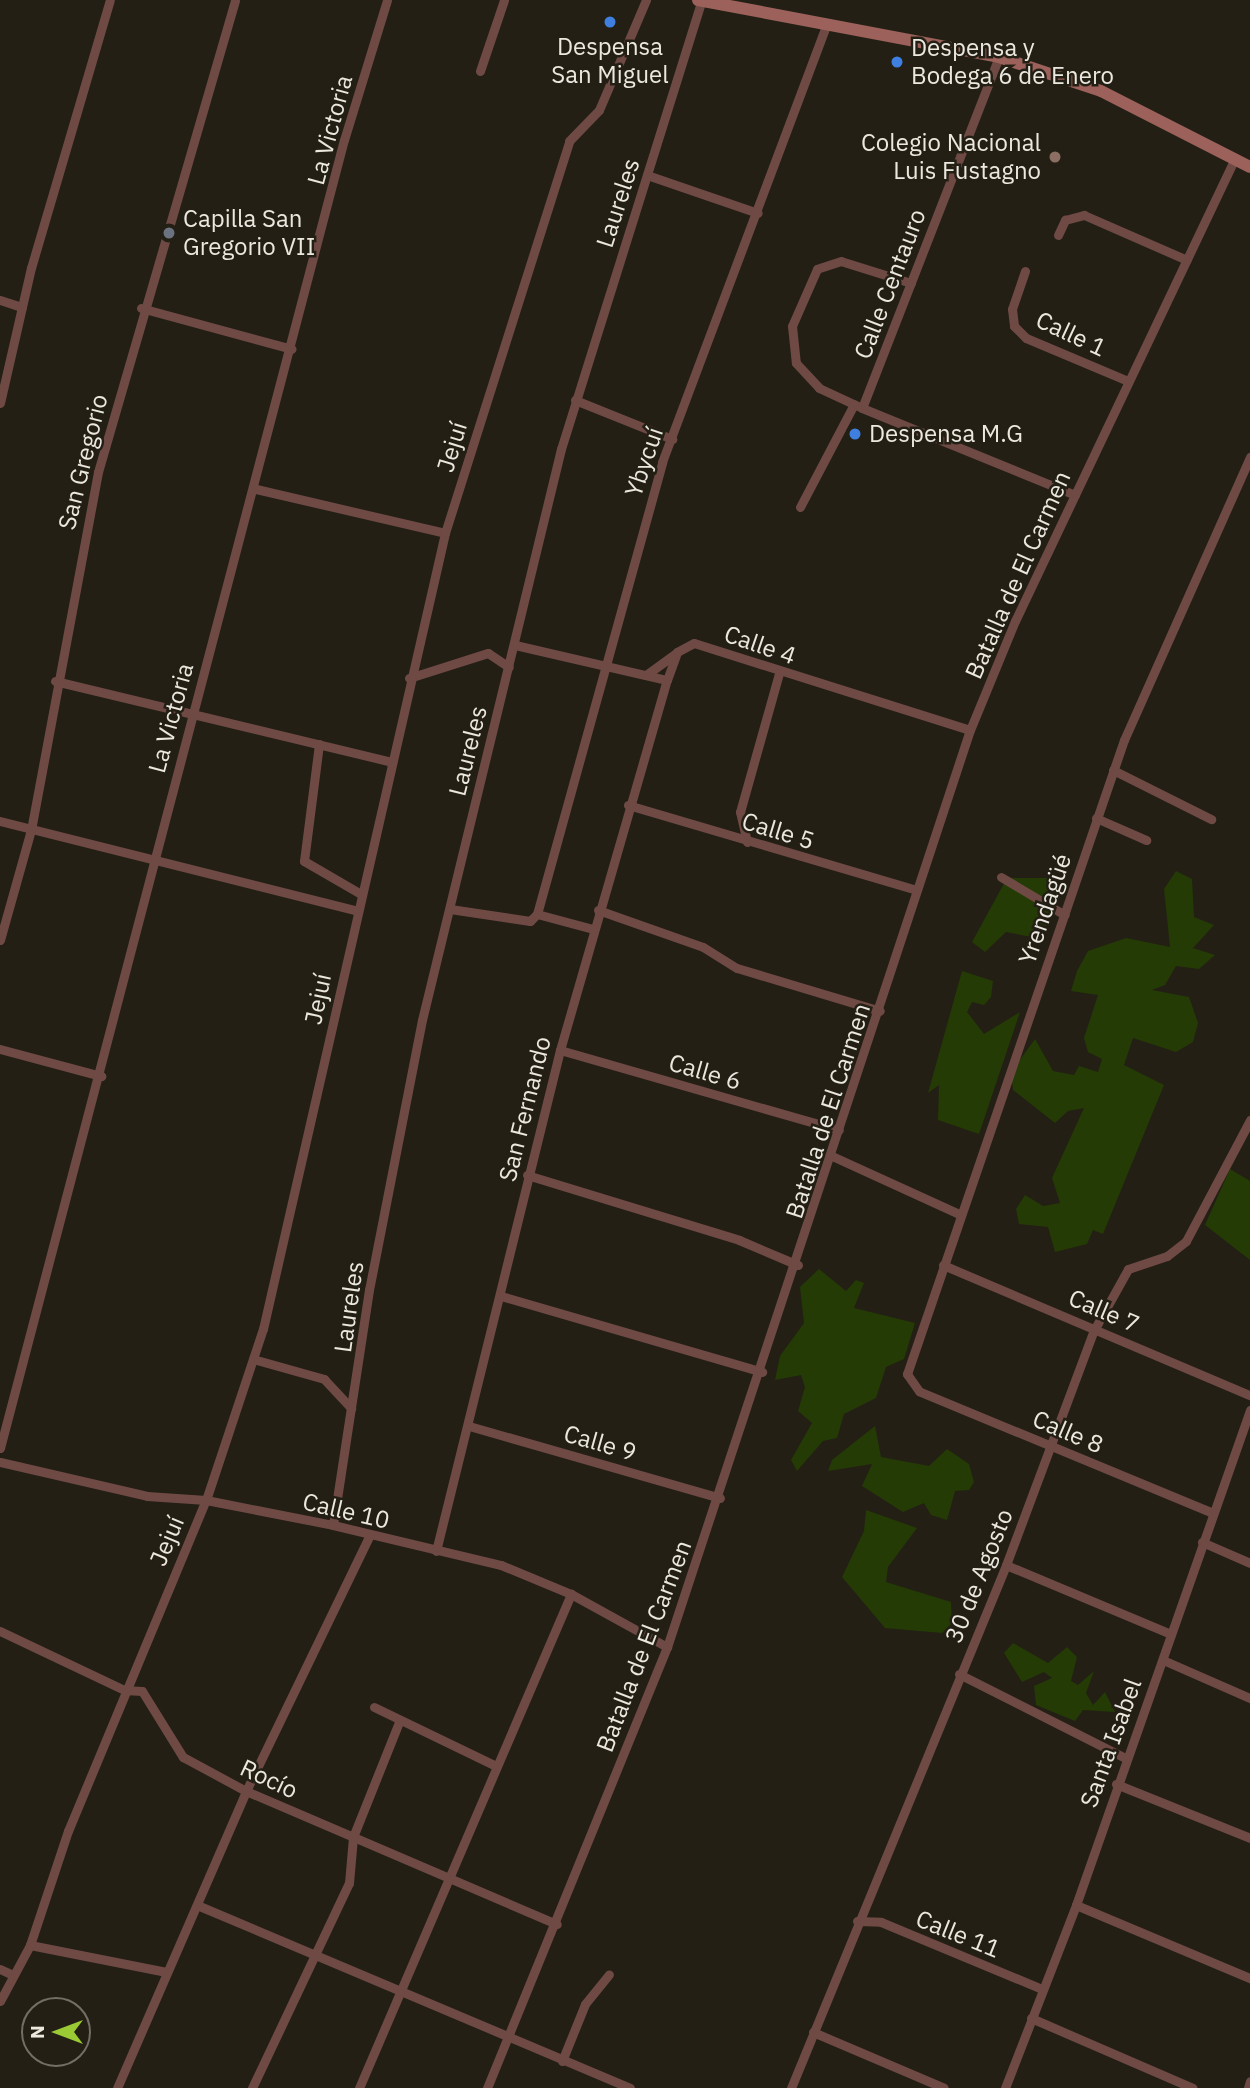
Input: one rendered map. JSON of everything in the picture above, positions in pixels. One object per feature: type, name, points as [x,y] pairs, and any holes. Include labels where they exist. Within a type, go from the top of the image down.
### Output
[{"type":"main road","points":[[700,0],[999,57],[1101,91],[1250,167]]},
{"type":"street","points":[[0,403],[22,307],[110,0]]},
{"type":"street","name":"San Gregorio","points":[[0,940],[31,830],[55,681],[98,472],[141,308],[235,0]]},
{"type":"street","name":"La Victoria","points":[[0,1448],[101,1076],[152,861],[256,489],[387,0]]},
{"type":"street","points":[[480,71],[504,0]]},
{"type":"street","name":"Jejuí","points":[[0,2001],[30,1945],[124,1690],[206,1500],[253,1359],[392,762],[409,678],[445,533],[569,142],[599,110],[646,0]]},
{"type":"street","name":"Laureles","points":[[332,1525],[389,1182],[450,909],[575,400],[700,0]]},
{"type":"street","name":"Ybycuí","points":[[534,917],[672,439],[826,26]]},
{"type":"street","name":"Calle Centauro","points":[[800,507],[858,406],[911,283],[999,57]]},
{"type":"street","name":"Batalla de El Carmen","points":[[486,2088],[556,1924],[667,1647],[762,1372],[970,730],[1075,495],[1235,158]]},
{"type":"street","points":[[647,175],[758,213]]},
{"type":"street","points":[[1058,235],[1065,220],[1084,215],[1187,260]]},
{"type":"street","points":[[911,283],[830,261],[810,280],[792,326],[796,363],[819,388],[1075,495]]},
{"type":"street","name":"Calle 1","points":[[1025,271],[1012,309],[1014,326],[1026,338],[1128,381]]},
{"type":"street","points":[[0,300],[22,307]]},
{"type":"street","points":[[141,308],[292,349]]},
{"type":"street","points":[[575,400],[672,439]]},
{"type":"street","name":"Yrendagüé","points":[[909,1384],[907,1374],[943,1265],[1113,771],[1250,457]]},
{"type":"street","points":[[256,489],[445,533]]},
{"type":"street","name":"Calle 4","points":[[677,652],[694,643],[779,673],[970,730]]},
{"type":"street","points":[[514,645],[667,680],[677,652]]},
{"type":"street","points":[[646,675],[677,652]]},
{"type":"street","points":[[409,678],[488,653],[509,667]]},
{"type":"street","points":[[747,842],[740,812],[779,673]]},
{"type":"street","name":"San Fernando","points":[[436,1551],[501,1296],[527,1175],[559,1050],[628,805],[667,680]]},
{"type":"street","points":[[55,681],[392,762]]},
{"type":"street","points":[[319,744],[304,861],[361,894]]},
{"type":"street","points":[[1113,771],[1211,819]]},
{"type":"street","name":"Calle 5","points":[[628,805],[917,890]]},
{"type":"street","points":[[1096,818],[1146,840]]},
{"type":"street","points":[[0,821],[357,911]]},
{"type":"street","points":[[1002,877],[1065,915]]},
{"type":"street","points":[[450,909],[534,917],[593,929]]},
{"type":"street","points":[[598,910],[703,947],[737,968],[880,1011]]},
{"type":"street","points":[[0,1049],[101,1076]]},
{"type":"street","name":"Calle 6","points":[[559,1050],[839,1130]]},
{"type":"street","name":"30 de Agosto","points":[[791,2088],[958,1674],[1006,1565],[1093,1332],[1128,1269],[1167,1256],[1185,1241],[1250,1120]]},
{"type":"street","points":[[832,1156],[960,1214]]},
{"type":"street","points":[[527,1175],[739,1240],[797,1265]]},
{"type":"street","name":"Calle 7","points":[[943,1265],[1093,1332],[1250,1395]]},
{"type":"street","points":[[501,1296],[762,1372]]},
{"type":"street","points":[[253,1359],[324,1379],[351,1408]]},
{"type":"street","name":"Calle 8","points":[[909,1384],[1213,1513]]},
{"type":"street","name":"Santa Isabel","points":[[1005,2088],[1076,1905],[1202,1542],[1248,1423],[1250,1410]]},
{"type":"street","name":"Calle 9","points":[[469,1426],[720,1498]]},
{"type":"street","name":"Calle 10","points":[[0,1462],[147,1496],[206,1500],[332,1525],[369,1536],[501,1565],[571,1594],[667,1647]]},
{"type":"street","points":[[117,2088],[246,1791],[369,1536]]},
{"type":"street","points":[[1202,1542],[1250,1563]]},
{"type":"street","points":[[1006,1565],[1171,1634]]},
{"type":"street","points":[[359,2088],[444,1879],[571,1594]]},
{"type":"street","name":"Rocío","points":[[0,1631],[124,1690],[147,1696],[183,1757],[246,1791],[444,1879],[556,1924]]},
{"type":"street","points":[[1163,1660],[1250,1698]]},
{"type":"street","points":[[958,1674],[1127,1759]]},
{"type":"street","points":[[374,1707],[399,1722],[494,1765]]},
{"type":"street","points":[[252,2088],[313,1954],[349,1883],[353,1837],[399,1722]]},
{"type":"street","points":[[1116,1784],[1250,1838]]},
{"type":"street","points":[[197,1905],[508,2040],[630,2088]]},
{"type":"street","points":[[1076,1905],[1250,1978]]},
{"type":"street","name":"Calle 11","points":[[857,1921],[881,1922],[1042,1989]]},
{"type":"street","points":[[30,1945],[166,1972]]},
{"type":"street","points":[[0,1969],[12,1975]]},
{"type":"street","points":[[562,2061],[585,2004],[608,1974]]},
{"type":"street","points":[[1031,2018],[1193,2088]]},
{"type":"street","points":[[813,2032],[944,2088]]},
{"type":"street","points":[[1248,2088],[1250,2081]]},
{"type":"green space","points":[[1176,871],[1192,879],[1194,917],[1214,925],[1193,948],[1215,955],[1199,969],[1176,966],[1165,985],[1152,990],[1189,997],[1198,1023],[1193,1042],[1176,1052],[1133,1038],[1124,1065],[1164,1085],[1103,1234],[1093,1230],[1087,1244],[1055,1252],[1048,1227],[1019,1224],[1016,1209],[1025,1195],[1043,1206],[1060,1203],[1052,1178],[1084,1108],[1068,1111],[1055,1123],[1013,1090],[1011,1072],[1035,1039],[1053,1071],[1074,1075],[1079,1066],[1098,1072],[1102,1059],[1088,1052],[1084,1038],[1098,995],[1071,991],[1077,971],[1088,951],[1126,938],[1170,947],[1164,889]]},
{"type":"green space","points":[[1007,878],[1064,878],[1042,939],[1006,932],[985,952],[972,942]]},
{"type":"green space","points":[[962,971],[993,981],[991,997],[984,1005],[972,1002],[967,1012],[984,1034],[1020,1012],[979,1134],[938,1120],[939,1085],[928,1093]]},
{"type":"green space","points":[[1230,1169],[1250,1181],[1250,1260],[1205,1225]]},
{"type":"green space","points":[[819,1269],[846,1291],[856,1280],[864,1283],[854,1308],[915,1323],[904,1359],[886,1367],[876,1398],[844,1414],[837,1438],[823,1441],[797,1471],[791,1460],[812,1423],[798,1411],[805,1387],[801,1375],[775,1380],[780,1356],[804,1323],[800,1287]]},
{"type":"green space","points":[[875,1426],[881,1457],[929,1466],[947,1449],[969,1464],[974,1482],[969,1490],[955,1491],[947,1520],[931,1515],[924,1503],[903,1512],[862,1486],[872,1464],[828,1471],[832,1460]]},
{"type":"green space","points":[[866,1510],[917,1528],[888,1567],[886,1582],[951,1602],[952,1623],[942,1633],[885,1628],[842,1577],[864,1531]]},
{"type":"green space","points":[[1013,1643],[1048,1663],[1067,1647],[1077,1657],[1071,1681],[1078,1685],[1094,1671],[1086,1693],[1093,1705],[1105,1692],[1115,1712],[1083,1710],[1075,1721],[1036,1705],[1034,1686],[1052,1678],[1044,1672],[1022,1682],[1004,1653]]},
{"type":"place","name":"Despensa San Miguel","points":[[610,22]]},
{"type":"place","name":"Despensa y Bodega 6 de Enero","points":[[897,62]]},
{"type":"place","name":"Colegio Nacional Luis Fustagno","points":[[1055,157]]},
{"type":"place","name":"Capilla San Gregorio VII","points":[[169,233]]},
{"type":"place","name":"Despensa M.G","points":[[855,434]]}]
